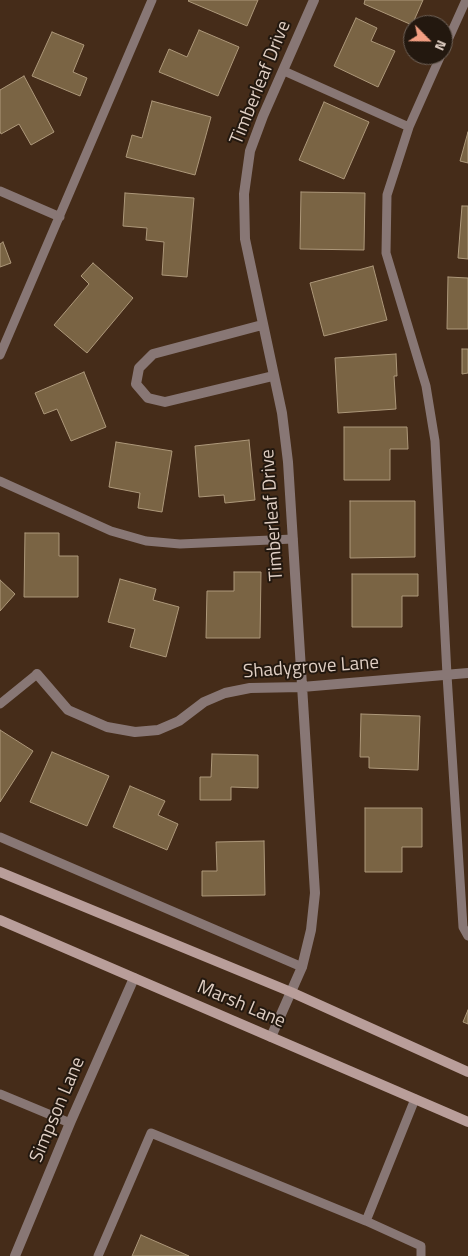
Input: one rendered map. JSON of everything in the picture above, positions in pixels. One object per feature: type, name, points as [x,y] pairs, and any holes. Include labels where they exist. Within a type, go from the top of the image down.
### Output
[{"type":"main road","name":"Marsh Lane","points":[[0,872],[292,992],[468,1072]]},
{"type":"main road","name":"Marsh Lane","points":[[0,920],[468,1122]]},
{"type":"street","name":"Timberleaf Drive","points":[[271,1037],[302,966],[311,930],[315,893],[288,462],[282,414],[245,239],[244,194],[250,151],[263,116],[314,0]]},
{"type":"street","points":[[262,325],[153,354],[139,368],[136,384],[148,398],[165,402],[273,376]]},
{"type":"street","name":"Shadygrove Lane","points":[[37,674],[68,710],[107,727],[135,732],[158,730],[179,721],[204,702],[226,693],[250,688],[302,687],[468,674]]},
{"type":"street","name":"Simpson Lane","points":[[15,1256],[70,1123],[134,978]]},
{"type":"lane","points":[[0,355],[152,0]]},
{"type":"lane","points":[[453,29],[466,0]]},
{"type":"lane","points":[[437,65],[409,127],[387,195],[386,253],[426,386],[435,441],[447,675],[464,927],[468,936]]},
{"type":"lane","points":[[284,71],[409,127]]},
{"type":"lane","points":[[0,191],[60,217]]},
{"type":"lane","points":[[0,481],[111,531],[146,541],[180,544],[293,539]]},
{"type":"lane","points":[[0,704],[37,674]]},
{"type":"lane","points":[[0,837],[302,966]]},
{"type":"lane","points":[[0,1094],[70,1123]]},
{"type":"lane","points":[[366,1221],[415,1099]]},
{"type":"lane","points":[[98,1256],[151,1133],[366,1221],[421,1246],[420,1256]]},
{"type":"building","points":[[189,0],[258,0],[247,26]]},
{"type":"building","points":[[365,0],[423,0],[416,15],[403,15],[403,21],[364,4]]},
{"type":"building","points":[[356,18],[377,28],[371,41],[395,51],[378,87],[334,66]]},
{"type":"building","points":[[199,30],[239,47],[218,96],[159,72],[169,49],[187,57]]},
{"type":"building","points":[[52,32],[84,45],[73,72],[87,78],[80,96],[32,76]]},
{"type":"building","points":[[24,76],[54,132],[31,145],[19,124],[1,134],[0,131],[0,90]]},
{"type":"building","points":[[152,101],[211,117],[195,175],[126,157],[132,135],[142,138]]},
{"type":"building","points":[[324,102],[369,122],[344,179],[299,160]]},
{"type":"building","points":[[468,132],[468,163],[460,161]]},
{"type":"building","points":[[301,192],[365,193],[364,250],[300,249]]},
{"type":"building","points":[[125,193],[194,198],[187,277],[162,275],[164,242],[146,240],[147,228],[123,226]]},
{"type":"building","points":[[462,206],[468,206],[468,259],[458,258]]},
{"type":"building","points":[[3,242],[11,263],[0,267],[0,244]]},
{"type":"building","points":[[93,263],[133,298],[87,353],[54,325],[89,284],[81,276]]},
{"type":"building","points":[[373,266],[387,320],[324,336],[310,283]]},
{"type":"building","points":[[448,277],[468,278],[468,329],[447,329]]},
{"type":"building","points":[[462,349],[468,349],[468,373],[462,374]]},
{"type":"building","points":[[396,354],[397,376],[394,376],[396,409],[338,413],[335,358]]},
{"type":"building","points":[[84,372],[106,427],[71,441],[57,409],[44,414],[35,393]]},
{"type":"building","points":[[344,427],[407,427],[408,449],[390,449],[390,480],[344,480]]},
{"type":"building","points":[[249,440],[255,500],[225,503],[224,495],[199,497],[195,446]]},
{"type":"building","points":[[116,442],[172,451],[162,512],[138,508],[140,493],[109,487]]},
{"type":"building","points":[[350,501],[415,501],[415,557],[350,558]]},
{"type":"building","points":[[25,533],[59,533],[59,556],[78,556],[78,597],[24,597]]},
{"type":"building","points":[[234,572],[261,572],[260,638],[206,638],[207,591],[234,591]]},
{"type":"building","points":[[352,574],[418,574],[418,596],[402,596],[402,627],[352,627]]},
{"type":"building","points":[[120,579],[156,589],[153,600],[179,607],[166,657],[130,647],[135,629],[108,622]]},
{"type":"building","points":[[0,580],[15,594],[0,611]]},
{"type":"building","points":[[361,714],[420,716],[418,770],[369,768],[369,757],[360,757]]},
{"type":"building","points":[[0,730],[33,751],[0,802]]},
{"type":"building","points":[[52,752],[109,776],[87,826],[30,802]]},
{"type":"building","points":[[212,754],[258,755],[258,788],[231,787],[231,800],[200,800],[200,777],[211,777]]},
{"type":"building","points":[[130,786],[165,801],[158,815],[178,824],[167,850],[113,827]]},
{"type":"building","points":[[365,808],[422,808],[422,847],[402,847],[402,872],[365,872]]},
{"type":"building","points":[[264,841],[265,895],[202,896],[202,871],[217,871],[216,842]]},
{"type":"building","points":[[468,1010],[468,1024],[463,1022]]},
{"type":"building","points":[[141,1235],[189,1256],[132,1256]]}]
